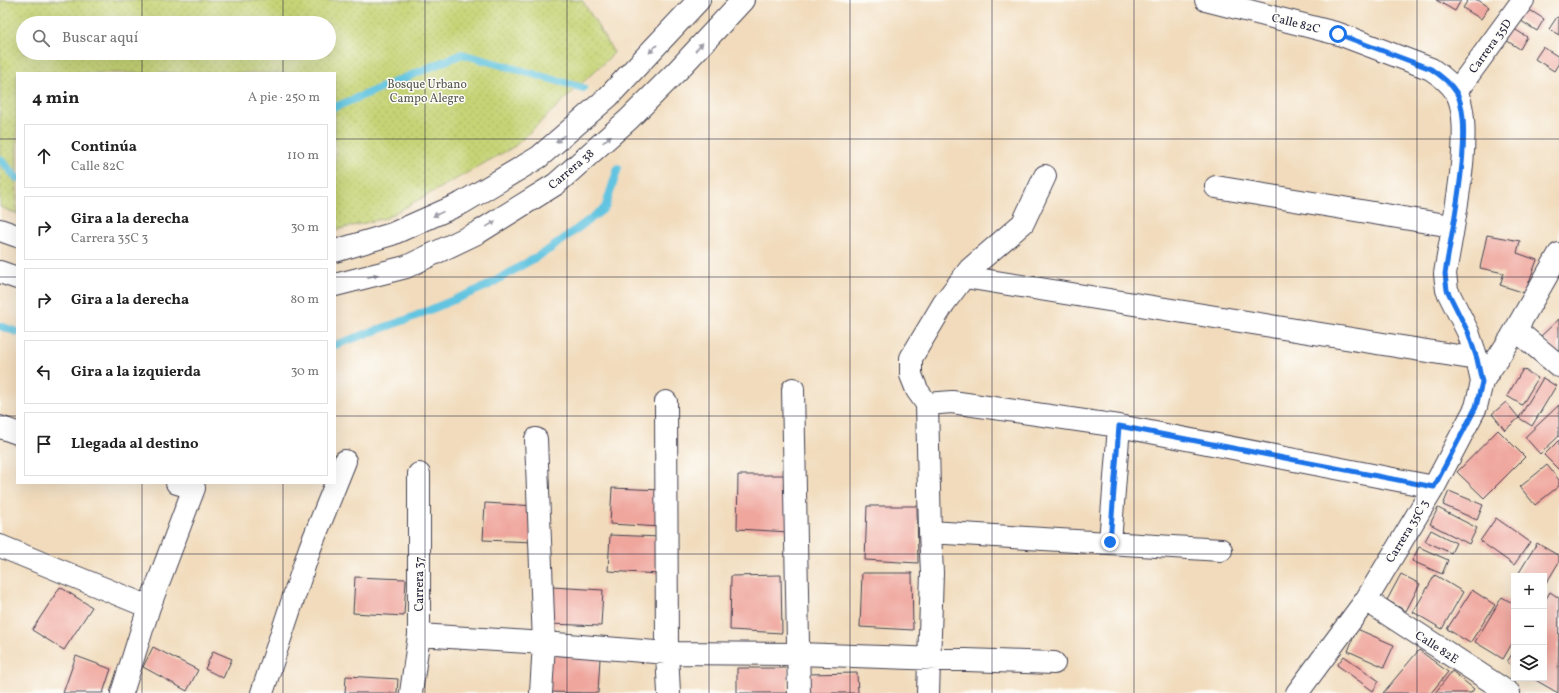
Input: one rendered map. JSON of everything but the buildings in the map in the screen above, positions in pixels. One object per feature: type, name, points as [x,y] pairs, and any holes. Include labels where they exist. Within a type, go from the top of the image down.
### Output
[{"type":"street","points":[[336,251],[392,234],[462,204],[539,157],[608,97],[699,0]]},
{"type":"street","name":"Carrera 38","points":[[336,285],[406,267],[479,232],[556,184],[629,119],[678,70],[743,0]]},
{"type":"street","name":"Calle 82C","points":[[1206,0],[1338,34],[1431,69],[1444,78],[1456,92],[1462,110],[1464,136],[1461,174],[1445,274],[1447,290],[1468,332],[1477,359],[1482,382]]},
{"type":"street","name":"Carrera 35D","points":[[1456,92],[1523,0]]},
{"type":"street","points":[[928,693],[932,573],[927,404],[917,390],[911,375],[911,358],[944,303],[970,269],[1023,223],[1045,176]]},
{"type":"street","points":[[1216,188],[1452,226]]},
{"type":"street","points":[[0,230],[16,236]]},
{"type":"street","name":"Carrera 35C 3","points":[[1297,693],[1366,600],[1434,487],[1476,407],[1482,382],[1516,330],[1559,254]]},
{"type":"street","points":[[0,272],[16,278]]},
{"type":"street","points":[[965,277],[1477,359]]},
{"type":"street","points":[[1516,330],[1559,366]]},
{"type":"street","points":[[793,389],[799,693]]},
{"type":"street","points":[[666,402],[667,653],[669,693]]},
{"type":"street","points":[[927,404],[952,402],[1119,426],[1434,487]]},
{"type":"street","points":[[1110,542],[1119,426]]},
{"type":"street","points":[[0,427],[16,433]]},
{"type":"street","points":[[536,439],[544,643],[541,693]]},
{"type":"street","points":[[336,483],[345,461]]},
{"type":"street","name":"Carrera 37","points":[[411,693],[419,635],[419,474]]},
{"type":"street","points":[[262,693],[310,548],[336,484]]},
{"type":"street","points":[[122,693],[186,486]]},
{"type":"street","points":[[930,532],[1221,550]]},
{"type":"street","points":[[0,546],[149,607]]},
{"type":"street","name":"Calle 82E","points":[[1366,600],[1500,691]]},
{"type":"street","points":[[419,635],[667,653],[798,654],[1054,663]]},
{"type":"green space","name":"Bosque Urbano Campo Alegre","points":[[0,0],[582,0],[614,53],[515,146],[386,218],[336,230],[336,72],[16,72],[16,214],[0,207]]},
{"type":"waterway","points":[[336,107],[462,54],[583,88]]},
{"type":"waterway","points":[[0,159],[16,177]]},
{"type":"waterway","points":[[336,345],[408,319],[487,286],[550,249],[605,208],[618,168]]},
{"type":"waterway","points":[[0,326],[16,332]]},
{"type":"route","points":[[1110,542],[1119,426],[1434,487],[1476,407],[1482,382],[1477,359],[1468,332],[1447,290],[1445,274],[1461,174],[1464,136],[1462,110],[1456,92],[1444,78],[1431,69],[1338,34]]}]
